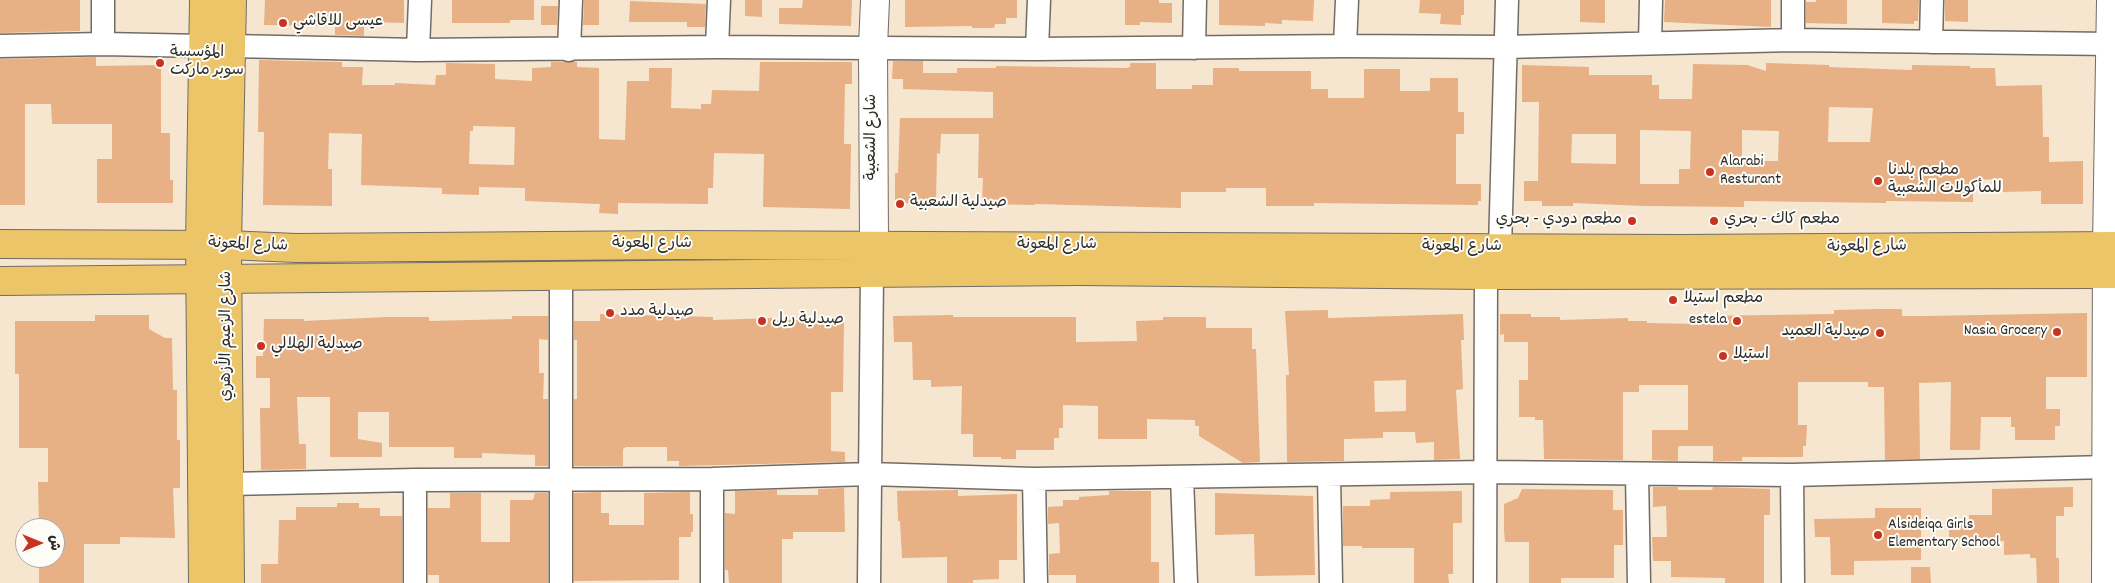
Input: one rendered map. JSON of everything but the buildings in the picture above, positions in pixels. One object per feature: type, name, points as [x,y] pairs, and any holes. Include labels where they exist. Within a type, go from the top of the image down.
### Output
[{"type":"main road","name":"شارع الزعيم الأزهري","points":[[203,583],[200,245],[204,0]]},
{"type":"main road","name":"شارع الزعيم الأزهري","points":[[230,583],[227,245],[232,0]]},
{"type":"main road","name":"شارع المعونة","points":[[0,244],[227,245],[296,248],[676,245],[1700,249],[2111,246]]},
{"type":"main road","name":"شارع المعونة","points":[[0,281],[561,274],[1088,271],[1486,275],[2111,274]]},
{"type":"street","points":[[103,0],[103,44]]},
{"type":"street","points":[[418,50],[420,0]]},
{"type":"street","points":[[568,50],[571,0]]},
{"type":"street","points":[[717,47],[719,0]]},
{"type":"street","name":"شارع الشعبية","points":[[872,273],[874,246],[873,47],[875,0]]},
{"type":"street","points":[[1037,49],[1040,0]]},
{"type":"street","points":[[1194,48],[1195,0]]},
{"type":"street","points":[[1345,46],[1347,0]]},
{"type":"street","points":[[1500,248],[1507,0]]},
{"type":"street","points":[[1650,43],[1651,0]]},
{"type":"street","points":[[1793,40],[1794,0]]},
{"type":"street","points":[[1931,42],[1932,0]]},
{"type":"street","points":[[2106,583],[2111,274],[2111,0]]},
{"type":"street","points":[[231,46],[418,50],[568,50],[717,47],[1037,49],[1345,46],[1505,47],[1793,40],[1931,42],[2112,49]]},
{"type":"street","points":[[0,46],[103,44],[203,46]]},
{"type":"street","points":[[869,583],[872,273]]},
{"type":"street","points":[[561,274],[561,583]]},
{"type":"street","points":[[1485,583],[1486,275]]},
{"type":"street","points":[[229,484],[415,480],[712,479],[870,474],[1034,479],[1486,472],[1637,475],[1792,475],[2107,467]]},
{"type":"street","points":[[1329,475],[1331,583]]},
{"type":"street","points":[[1637,475],[1639,583]]},
{"type":"street","points":[[1792,475],[1793,583]]},
{"type":"street","points":[[1182,477],[1186,583]]},
{"type":"street","points":[[712,479],[712,583]]},
{"type":"street","points":[[1034,479],[1036,583]]},
{"type":"street","points":[[415,480],[415,583]]},
{"type":"place","name":"عيسى للاقاشي","points":[[283,23]]},
{"type":"place","name":"المؤسسة سوبر ماركت","points":[[160,63]]},
{"type":"place","name":"Alarabi Resturant","points":[[1710,172]]},
{"type":"place","name":"مطعم بلدنا للمأكولات الشعبية","points":[[1878,181]]},
{"type":"place","name":"صيدلية الشعبية","points":[[900,204]]},
{"type":"place","name":"مطعم دودي - بحري","points":[[1632,221]]},
{"type":"place","name":"مطعم كاك - بحري","points":[[1714,221]]},
{"type":"place","name":"مطعم استيلا","points":[[1673,300]]},
{"type":"place","name":"صيدلية مدد","points":[[610,313]]},
{"type":"place","name":"صيدلية ريل","points":[[762,321]]},
{"type":"place","name":"estela","points":[[1737,321]]},
{"type":"place","name":"Nasia Grocery","points":[[2057,332]]},
{"type":"place","name":"صيدلية العميد","points":[[1880,333]]},
{"type":"place","name":"صيدلية الهلالي","points":[[261,346]]},
{"type":"place","name":"استيلا","points":[[1723,356]]},
{"type":"place","name":"Alsideiqa Girls Elementary School","points":[[1878,535]]}]
